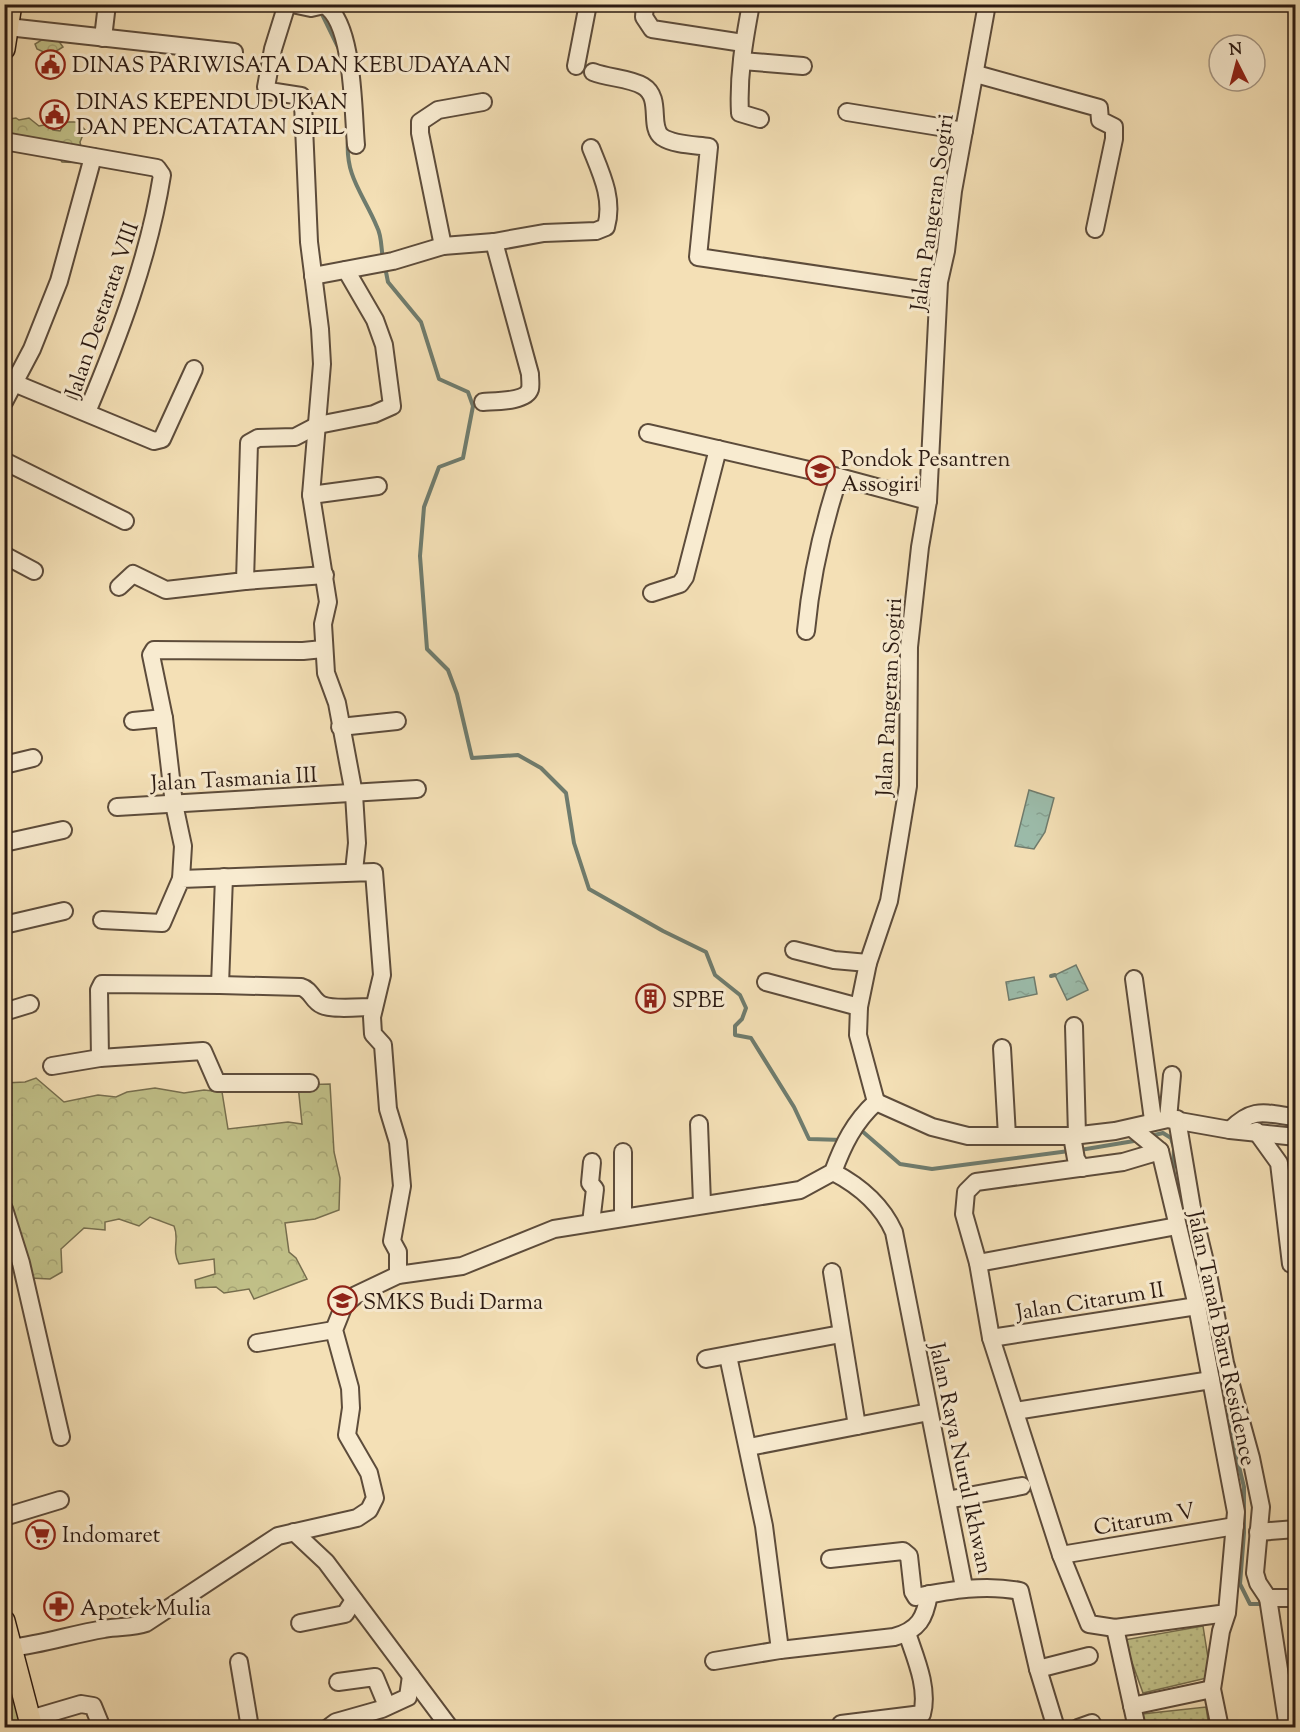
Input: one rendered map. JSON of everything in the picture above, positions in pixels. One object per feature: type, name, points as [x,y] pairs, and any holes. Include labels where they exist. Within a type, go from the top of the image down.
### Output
[{"type":"main road","points":[[4,49],[11,4]]},
{"type":"main road","points":[[4,1622],[31,1724]]},
{"type":"street","points":[[103,38],[106,4]]},
{"type":"street","points":[[287,4],[273,49],[266,87],[269,91],[301,96],[313,276],[321,337],[318,425],[311,495],[328,602],[323,624],[326,673],[337,703],[354,794],[357,843],[354,871]]},
{"type":"street","points":[[292,4],[329,7],[335,18],[351,62],[356,145]]},
{"type":"street","points":[[576,66],[588,4]]},
{"type":"street","points":[[645,4],[644,17],[652,29],[743,43]]},
{"type":"street","points":[[751,4],[743,43],[740,113],[760,119]]},
{"type":"street","name":"Jalan Pangeran Sogiri","points":[[876,1102],[858,1035],[859,1007],[867,963],[890,901],[903,825],[909,756],[909,648],[920,548],[928,501],[938,289],[987,4]]},
{"type":"street","points":[[8,27],[234,52]]},
{"type":"street","points":[[742,61],[803,66]]},
{"type":"street","points":[[593,72],[642,85],[650,92],[655,103],[657,131],[663,137],[709,147],[698,257],[914,289],[938,289]]},
{"type":"street","points":[[976,74],[1099,108],[1100,120],[1114,127],[1114,139],[1095,229]]},
{"type":"street","points":[[443,246],[420,133],[420,122],[438,110],[483,102]]},
{"type":"street","points":[[847,112],[964,131]]},
{"type":"street","name":"Jalan Destarata VIII","points":[[4,141],[157,168],[162,175],[143,263],[87,412],[154,441],[162,439],[194,369]]},
{"type":"street","points":[[313,276],[385,262],[443,246],[494,242],[544,233],[596,231],[606,227],[609,217],[608,194],[591,148]]},
{"type":"street","points":[[4,402],[15,383],[59,281],[93,157]]},
{"type":"street","points":[[483,402],[518,398],[525,396],[530,389],[530,374],[494,242]]},
{"type":"street","points":[[245,581],[249,443],[264,437],[295,437],[318,425],[374,414],[392,406],[384,345],[375,320],[346,270]]},
{"type":"street","points":[[15,383],[87,412]]},
{"type":"street","points":[[648,433],[839,477],[928,501]]},
{"type":"street","points":[[652,593],[680,584],[686,577],[718,449]]},
{"type":"street","points":[[4,461],[125,521]]},
{"type":"street","points":[[806,631],[816,555],[823,524],[839,477]]},
{"type":"street","points":[[311,495],[378,486]]},
{"type":"street","points":[[4,555],[34,571]]},
{"type":"street","points":[[119,587],[134,574],[166,590],[325,575]]},
{"type":"street","points":[[102,920],[162,923],[181,879],[183,846],[174,804],[164,718],[151,655],[154,650],[303,651],[323,649]]},
{"type":"street","points":[[134,721],[164,718]]},
{"type":"street","points":[[340,727],[397,721]]},
{"type":"street","points":[[4,765],[33,758]]},
{"type":"street","name":"Jalan Tasmania III","points":[[117,807],[417,789]]},
{"type":"street","points":[[4,843],[63,830]]},
{"type":"street","points":[[181,879],[354,871],[376,874],[382,975],[374,1007],[373,1034],[383,1045],[388,1109],[398,1142],[401,1170],[400,1202],[395,1216],[392,1241],[398,1252],[398,1275]]},
{"type":"street","points":[[220,985],[224,877]]},
{"type":"street","points":[[4,925],[64,911]]},
{"type":"street","points":[[794,950],[834,960],[867,963]]},
{"type":"street","points":[[1134,979],[1166,1120],[1186,1179],[1209,1274],[1225,1363],[1255,1476],[1261,1507],[1255,1573],[1268,1602],[1288,1728]]},
{"type":"street","points":[[766,982],[859,1007]]},
{"type":"street","points":[[100,1058],[99,990],[102,984],[301,987],[311,992],[317,1002],[325,1006],[374,1007]]},
{"type":"street","points":[[4,1012],[30,1004]]},
{"type":"street","points":[[1074,1026],[1076,1149]]},
{"type":"street","points":[[1002,1048],[1007,1136]]},
{"type":"street","points":[[52,1066],[100,1058],[203,1051],[217,1083],[310,1083]]},
{"type":"street","points":[[11,1648],[50,1643],[105,1628],[133,1627],[146,1623],[278,1536],[357,1518],[369,1509],[375,1498],[369,1473],[347,1435],[351,1408],[350,1388],[334,1330],[344,1305],[371,1287],[398,1275],[462,1266],[555,1229],[580,1222],[591,1223],[702,1203],[800,1190],[838,1159],[863,1114],[876,1102],[932,1127],[968,1136],[1007,1136],[1076,1149],[1123,1162],[1166,1120],[1172,1075]]},
{"type":"street","points":[[1230,1130],[1244,1116],[1254,1114],[1294,1117]]},
{"type":"street","points":[[1166,1120],[1296,1137]]},
{"type":"street","points":[[699,1124],[702,1203]]},
{"type":"street","points":[[1257,1131],[1279,1163],[1291,1264]]},
{"type":"street","points":[[1145,1139],[1076,1149],[982,1179],[970,1186],[963,1201],[964,1214],[978,1263],[991,1338],[1060,1556],[1089,1624],[1115,1628],[1227,1613]]},
{"type":"street","name":"Jalan Tanah Baru Residence","points":[[1145,1139],[1177,1226],[1197,1306],[1236,1512],[1227,1613],[1221,1631],[1212,1689]]},
{"type":"street","points":[[622,1152],[623,1217]]},
{"type":"street","name":"Jalan Raya Nurul Ikhwan","points":[[838,1159],[857,1185],[886,1216],[894,1232],[964,1587],[1020,1591],[1038,1669],[1056,1728]]},
{"type":"street","points":[[591,1223],[595,1189],[590,1183],[592,1162]]},
{"type":"street","points":[[4,1209],[21,1263],[61,1437]]},
{"type":"street","points":[[978,1263],[1177,1226]]},
{"type":"street","points":[[4,1266],[21,1263]]},
{"type":"street","points":[[832,1272],[857,1426]]},
{"type":"street","name":"Jalan Citarum II","points":[[991,1338],[1197,1306]]},
{"type":"street","points":[[257,1344],[334,1330]]},
{"type":"street","points":[[706,1359],[841,1334]]},
{"type":"street","points":[[728,1356],[764,1526],[780,1650]]},
{"type":"street","points":[[1014,1411],[1211,1380]]},
{"type":"street","points":[[749,1447],[929,1412]]},
{"type":"street","points":[[947,1500],[1022,1486]]},
{"type":"street","points":[[4,1517],[60,1500]]},
{"type":"street","name":"Citarum V","points":[[1060,1556],[1234,1526]]},
{"type":"street","points":[[1258,1532],[1296,1529]]},
{"type":"street","points":[[294,1532],[326,1562],[450,1728]]},
{"type":"street","points":[[830,1559],[903,1551],[909,1556],[914,1595],[945,1593],[964,1587]]},
{"type":"street","points":[[714,1661],[780,1650],[894,1637],[907,1633],[926,1614],[930,1594]]},
{"type":"street","points":[[1268,1602],[1296,1598]]},
{"type":"street","points":[[300,1623],[345,1614],[354,1600]]},
{"type":"street","points":[[1115,1628],[1137,1728]]},
{"type":"street","points":[[842,1724],[922,1714],[918,1666],[907,1633]]},
{"type":"street","points":[[1038,1669],[1089,1656]]},
{"type":"street","points":[[239,1662],[250,1728]]},
{"type":"street","points":[[328,1728],[336,1722],[408,1697],[411,1676]]},
{"type":"street","points":[[338,1682],[375,1677],[387,1706]]},
{"type":"street","points":[[1132,1706],[1212,1689],[1220,1728]]},
{"type":"street","points":[[31,1724],[81,1704],[93,1706],[102,1728]]},
{"type":"green space","points":[[43,39],[58,40],[63,47],[50,55],[37,49],[35,44]]},
{"type":"green space","points":[[29,118],[39,126],[49,124],[53,130],[60,131],[65,122],[78,122],[85,130],[80,142],[84,163],[62,162],[58,156],[5,137],[5,124],[9,119],[19,120]]},
{"type":"green space","points":[[36,1078],[64,1102],[98,1095],[116,1097],[127,1092],[155,1088],[184,1093],[204,1090],[222,1092],[228,1129],[288,1122],[302,1124],[298,1085],[330,1084],[334,1152],[340,1178],[339,1210],[315,1219],[285,1223],[289,1252],[296,1258],[307,1279],[254,1299],[249,1289],[224,1293],[216,1287],[196,1288],[195,1280],[215,1274],[214,1259],[179,1264],[174,1226],[150,1217],[139,1226],[119,1219],[105,1222],[105,1230],[84,1228],[61,1249],[62,1272],[50,1279],[30,1278],[13,1228],[5,1187],[4,1083],[25,1082]]},
{"type":"green space","points":[[1203,1626],[1211,1677],[1143,1693],[1124,1640]]},
{"type":"green space","points":[[4,1666],[6,1666],[22,1727],[10,1727],[5,1707]]},
{"type":"green space","points":[[1206,1707],[1209,1727],[1136,1727],[1133,1715]]},
{"type":"water","points":[[1029,790],[1054,798],[1045,832],[1034,849],[1015,846]]},
{"type":"water","points":[[1076,965],[1088,990],[1067,1000],[1055,975]]},
{"type":"water","points":[[1034,977],[1037,994],[1009,1000],[1006,982]]},
{"type":"waterway","points":[[320,10],[339,49]]},
{"type":"waterway","points":[[348,140],[349,165],[356,185],[379,231],[383,259]]},
{"type":"waterway","points":[[385,267],[388,282],[421,322],[439,379],[468,392],[473,406],[463,458],[439,467],[424,507],[420,556],[427,649],[448,670],[457,694],[472,758],[518,755],[541,768],[566,793],[574,843],[589,889],[663,931],[706,952],[715,975],[740,995],[746,1008],[742,1019],[735,1026],[735,1035],[751,1038],[794,1107],[809,1139],[843,1140]]},
{"type":"waterway","points":[[1051,976],[1055,975]]},
{"type":"waterway","points":[[857,1133],[862,1131],[900,1164],[932,1169],[1069,1151]]},
{"type":"waterway","points":[[1150,1136],[1163,1133],[1171,1138],[1174,1148],[1173,1169],[1183,1214]]},
{"type":"waterway","points":[[1080,1150],[1140,1140]]},
{"type":"waterway","points":[[1225,1409],[1244,1487],[1244,1533],[1240,1584],[1250,1604],[1265,1604]]},
{"type":"place","name":"DINAS PARIWISATA DAN KEBUDAYAAN","points":[[51,64]]},
{"type":"place","name":"DINAS KEPENDUDUKAN DAN PENCATATAN SIPIL","points":[[55,114]]},
{"type":"place","name":"Pondok Pesantren Assogiri","points":[[820,471]]},
{"type":"place","name":"SPBE","points":[[651,999]]},
{"type":"place","name":"SMKS Budi Darma","points":[[342,1301]]},
{"type":"place","name":"Indomaret","points":[[41,1534]]},
{"type":"place","name":"Apotek Mulia","points":[[59,1607]]}]
